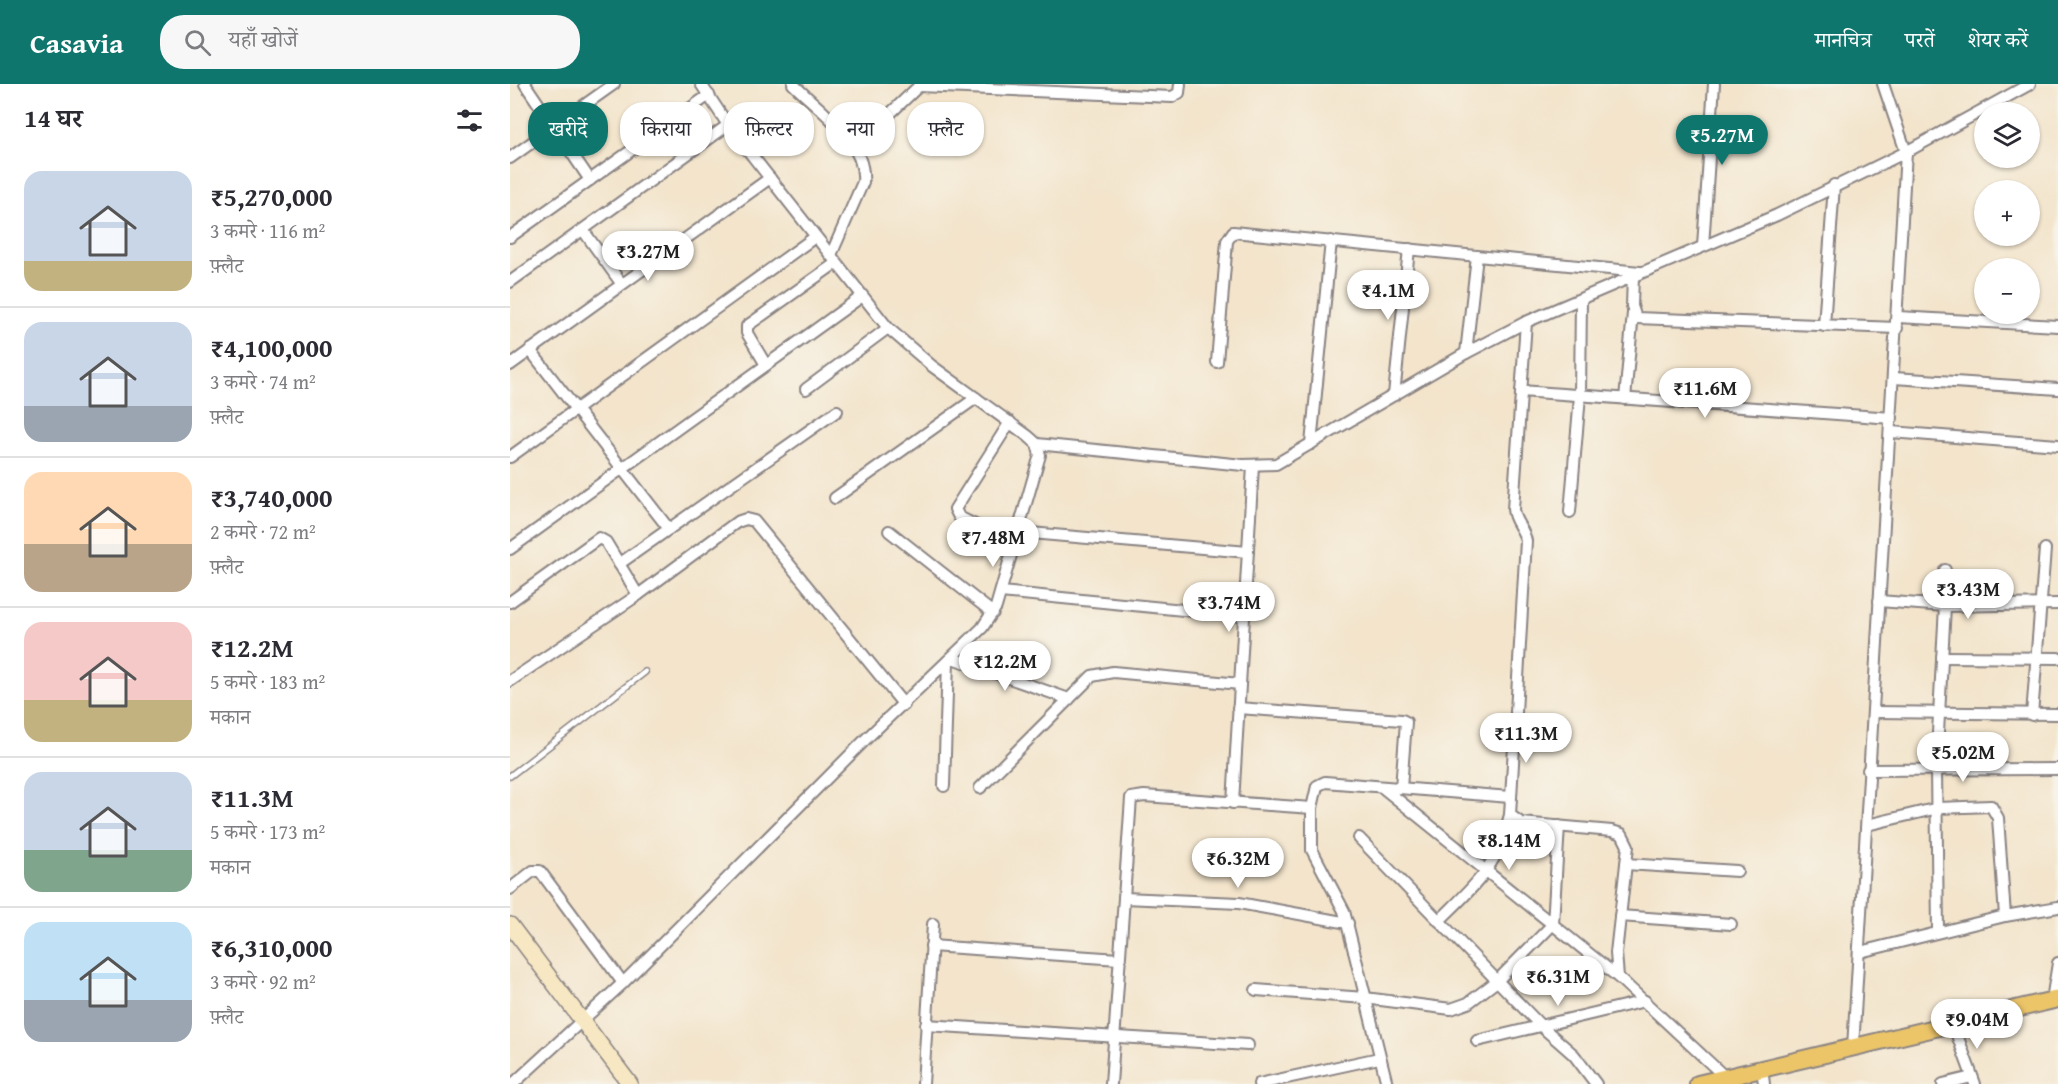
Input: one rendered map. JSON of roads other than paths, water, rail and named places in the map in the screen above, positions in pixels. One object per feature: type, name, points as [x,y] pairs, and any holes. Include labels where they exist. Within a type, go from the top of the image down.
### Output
[{"type":"main road","points":[[1698,1084],[1725,1077],[1763,1076],[1853,1048],[2055,1000]]},
{"type":"street","points":[[525,84],[537,102]]},
{"type":"street","points":[[589,102],[614,84]]},
{"type":"street","points":[[510,237],[590,180],[705,90],[717,84]]},
{"type":"street","points":[[793,84],[826,119]]},
{"type":"street","points":[[895,109],[920,85],[1172,97],[1179,93],[1180,84]]},
{"type":"street","points":[[1703,246],[1714,84]]},
{"type":"street","points":[[1853,1048],[1867,825],[1868,770],[1874,712],[1879,601],[1898,323],[1906,152],[1883,84]]},
{"type":"street","points":[[753,156],[861,297],[888,328],[932,366],[1037,444],[1253,466],[1276,464],[1466,353],[1526,322],[1777,214],[1834,184],[1906,152],[2030,84]]},
{"type":"street","points":[[705,90],[724,119]]},
{"type":"street","points":[[510,282],[724,128]]},
{"type":"street","points":[[510,158],[528,145]]},
{"type":"street","points":[[574,156],[590,180]]},
{"type":"street","points":[[766,365],[747,333],[747,326],[834,259],[863,182],[862,161],[859,156]]},
{"type":"street","points":[[510,365],[770,178]]},
{"type":"street","points":[[1824,326],[1834,184]]},
{"type":"street","points":[[582,230],[621,284]]},
{"type":"street","points":[[1217,362],[1229,235],[1238,232],[1637,274]]},
{"type":"street","points":[[510,457],[815,237]]},
{"type":"street","points":[[1311,444],[1331,242]]},
{"type":"street","points":[[1394,395],[1409,249]]},
{"type":"street","points":[[1466,353],[1477,256]]},
{"type":"street","points":[[1625,399],[1637,274]]},
{"type":"street","points":[[510,549],[861,297]]},
{"type":"street","points":[[1570,512],[1580,396],[1581,299]]},
{"type":"street","points":[[1633,314],[1642,319],[1824,326],[1898,323],[2058,326]]},
{"type":"street","points":[[1439,921],[1488,872],[1501,849],[1510,815],[1526,541],[1513,515],[1526,322]]},
{"type":"street","points":[[806,389],[888,328]]},
{"type":"street","points":[[530,350],[574,410],[669,529]]},
{"type":"street","points":[[1894,378],[2058,389]]},
{"type":"street","points":[[1521,391],[1892,418]]},
{"type":"street","points":[[835,498],[976,398]]},
{"type":"street","points":[[619,564],[837,411]]},
{"type":"street","points":[[1010,422],[956,506],[956,513],[1015,545]]},
{"type":"street","points":[[1891,432],[2058,445]]},
{"type":"street","points":[[513,1084],[623,983],[869,736],[982,628],[993,613],[1019,532],[1038,467],[1040,455],[1037,444]]},
{"type":"street","points":[[1233,802],[1253,466]]},
{"type":"street","points":[[510,681],[638,595],[737,522],[746,519],[754,521],[904,705]]},
{"type":"street","points":[[889,531],[993,613]]},
{"type":"street","points":[[1019,532],[1248,552]]},
{"type":"street","points":[[510,602],[599,538],[606,542],[638,595]]},
{"type":"street","points":[[2032,715],[2044,549]]},
{"type":"street","points":[[1938,932],[1936,769],[1946,606],[1945,570]]},
{"type":"street","points":[[1001,592],[1244,616]]},
{"type":"street","points":[[1879,601],[1946,606],[2058,604]]},
{"type":"street","points":[[1942,657],[2058,658]]},
{"type":"street","points":[[950,660],[1068,699]]},
{"type":"street","points":[[944,786],[950,660]]},
{"type":"street","points":[[980,788],[1092,676],[1106,673],[1240,684]]},
{"type":"street","points":[[1238,708],[1402,720],[1407,727],[1401,788]]},
{"type":"street","points":[[1874,712],[2058,714]]},
{"type":"street","points":[[1868,770],[2058,769]]},
{"type":"street","points":[[1387,1084],[1348,923],[1340,901],[1312,850],[1314,792],[1321,783],[1510,797]]},
{"type":"street","points":[[1381,787],[1618,977],[1725,1077]]},
{"type":"street","points":[[1111,1084],[1131,798],[1144,796],[1312,808]]},
{"type":"street","points":[[1867,825],[1938,808],[1986,805],[1996,812],[2005,916]]},
{"type":"street","points":[[1510,815],[1521,823],[1612,831],[1622,834],[1628,846],[1616,953],[1618,977]]},
{"type":"street","points":[[1256,990],[1365,998],[1451,1009],[1468,1003],[1497,981],[1553,924],[1559,826]]},
{"type":"street","points":[[1359,838],[1541,1026],[1574,1055],[1596,1084]]},
{"type":"street","points":[[1626,864],[1737,872]]},
{"type":"street","points":[[510,889],[533,871],[540,871],[623,983]]},
{"type":"street","points":[[1124,898],[1239,903],[1348,923]]},
{"type":"street","points":[[1860,952],[2005,916],[2058,907]]},
{"type":"street","points":[[1620,916],[1731,924]]},
{"type":"street","points":[[923,1084],[933,924]]},
{"type":"street","points":[[510,925],[630,1084]]},
{"type":"street","points":[[931,946],[1119,959]]},
{"type":"street","points":[[2055,1000],[2058,963]]},
{"type":"street","points":[[1477,1041],[1645,1001]]},
{"type":"street","points":[[1943,1084],[1973,1081],[1953,1024]]},
{"type":"street","points":[[926,1025],[1248,1045]]},
{"type":"street","points":[[1259,1084],[1379,1058]]},
{"type":"lane","points":[[510,776],[645,672]]}]
